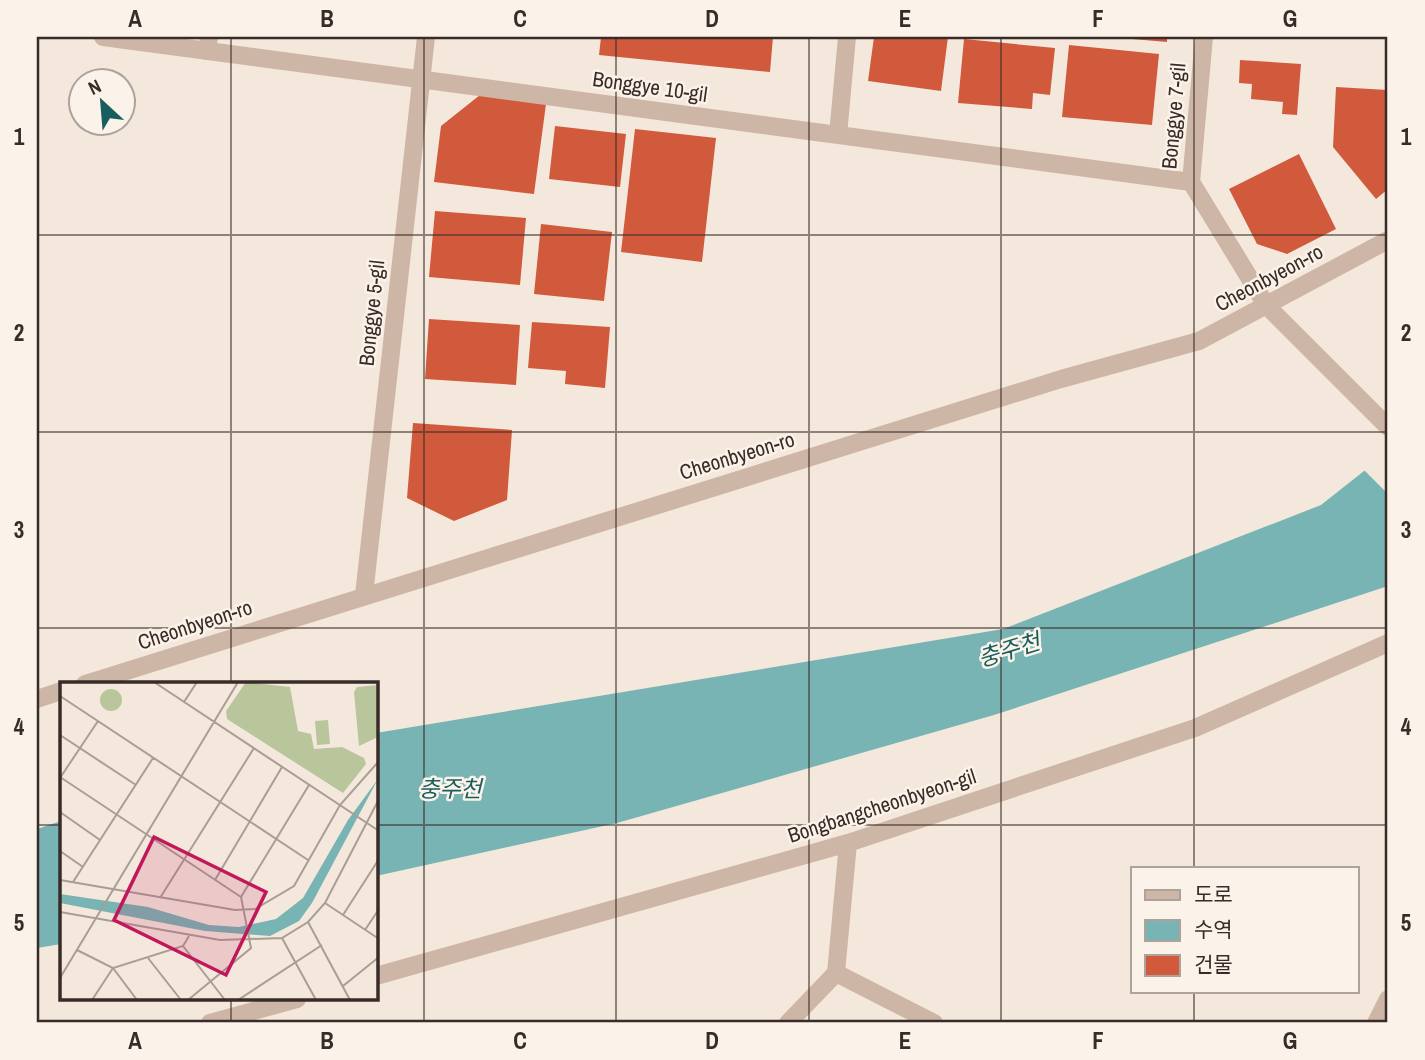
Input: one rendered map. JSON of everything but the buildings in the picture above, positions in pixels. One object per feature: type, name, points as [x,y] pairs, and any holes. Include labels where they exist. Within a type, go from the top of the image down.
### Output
[{"type":"street","name":"Bonggye 10-gil","points":[[103,37],[208,44],[421,80],[1191,182]]},
{"type":"street","name":"Bonggye 5-gil","points":[[364,595],[426,37]]},
{"type":"street","points":[[838,135],[847,37]]},
{"type":"street","name":"Bonggye 7-gil","points":[[1203,37],[1191,182],[1266,305],[1388,427]]},
{"type":"street","name":"Cheonbyeon-ro","points":[[91,682],[1048,383],[1199,341],[1388,240]]},
{"type":"street","name":"Bongbangcheonbyeon-gil","points":[[378,975],[848,843],[1195,728],[1388,643]]},
{"type":"street","points":[[37,699],[60,691]]},
{"type":"street","points":[[788,1023],[836,973],[848,843]]},
{"type":"street","points":[[836,973],[934,1023]]},
{"type":"street","points":[[1376,1023],[1388,999]]},
{"type":"street","points":[[210,1023],[293,1000]]},
{"type":"water","name":"충주천","points":[[1388,452],[1388,586],[994,715],[617,823],[378,876],[378,733],[1003,629],[1321,505]]},
{"type":"water","points":[[60,821],[60,944],[37,948],[37,829]]},
{"type":"pier","points":[[1388,449],[1388,494],[1362,468]]}]
